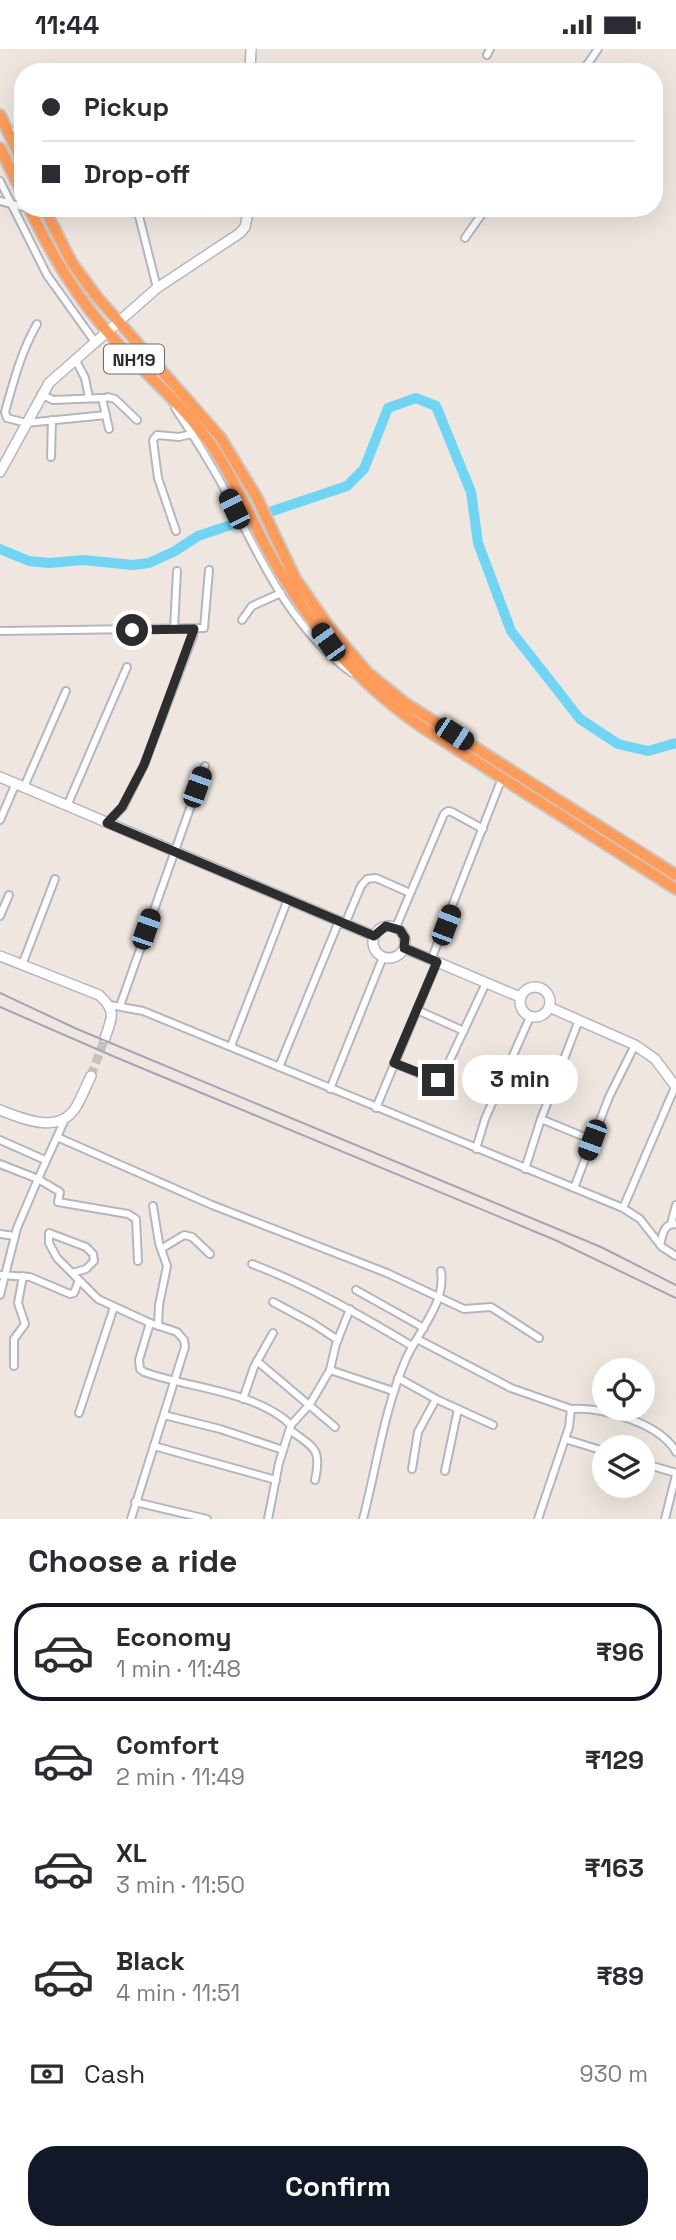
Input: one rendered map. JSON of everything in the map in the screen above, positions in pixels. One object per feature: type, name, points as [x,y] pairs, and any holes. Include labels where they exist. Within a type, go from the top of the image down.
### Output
[{"type":"highway","points":[[0,115],[14,144]]},
{"type":"highway","points":[[0,148],[14,177]]},
{"type":"highway","name":"NH19","points":[[32,217],[59,268],[107,331],[212,445],[239,507],[259,533],[280,571],[314,622],[365,683],[402,714],[676,889]]},
{"type":"highway","name":"NH19","points":[[49,217],[72,263],[117,322],[214,429],[257,498],[295,577],[310,601],[329,627],[378,682],[405,703],[676,876]]},
{"type":"street","points":[[7,129],[14,132]]},
{"type":"street","points":[[0,181],[14,210]]},
{"type":"street","points":[[0,201],[14,205]]},
{"type":"street","points":[[18,217],[47,275],[95,342]]},
{"type":"street","points":[[139,217],[157,288]]},
{"type":"street","points":[[0,472],[49,383],[157,288],[240,233],[245,227],[247,217]]},
{"type":"street","points":[[466,238],[480,217]]},
{"type":"street","points":[[37,324],[17,366],[5,412],[7,418],[26,423],[106,415]]},
{"type":"street","points":[[75,359],[85,378],[89,398]]},
{"type":"street","points":[[163,390],[239,507],[246,533],[301,624],[322,649],[365,683]]},
{"type":"street","points":[[41,394],[53,400],[98,397],[103,400],[108,429]]},
{"type":"street","points":[[103,400],[108,397],[115,399],[137,419]]},
{"type":"street","points":[[51,457],[52,421]]},
{"type":"street","points":[[176,531],[160,486],[153,440],[157,435],[192,434]]},
{"type":"street","points":[[0,631],[204,628],[209,570]]},
{"type":"street","points":[[174,629],[177,571]]},
{"type":"street","points":[[242,620],[251,606],[281,593]]},
{"type":"street","points":[[107,823],[122,807],[144,765],[194,629]]},
{"type":"street","points":[[67,806],[127,667]]},
{"type":"street","points":[[0,820],[66,691]]},
{"type":"street","points":[[105,1038],[205,766]]},
{"type":"street","points":[[0,777],[374,936]]},
{"type":"street","points":[[376,1108],[417,1010],[502,778]]},
{"type":"street","points":[[396,927],[444,814],[448,811],[456,814],[483,829]]},
{"type":"street","points":[[22,965],[55,879]]},
{"type":"street","points":[[279,1067],[342,922],[361,885],[367,879],[376,879],[410,893]]},
{"type":"street","points":[[0,916],[9,895]]},
{"type":"street","points":[[231,1046],[288,899]]},
{"type":"street","points":[[374,936],[386,926],[396,927],[405,938],[404,948],[393,957],[383,957]]},
{"type":"street","points":[[374,936],[374,946],[383,957]]},
{"type":"street","points":[[404,948],[520,997]]},
{"type":"street","points":[[0,956],[83,988],[115,1006],[143,1011],[623,1208],[640,1219],[660,1245],[676,1256]]},
{"type":"street","points":[[330,1089],[383,957]]},
{"type":"street","points":[[394,1063],[438,1080],[442,1077],[486,983]]},
{"type":"street","points":[[520,997],[528,988],[538,987],[549,996],[550,1007]]},
{"type":"street","points":[[520,997],[522,1010],[530,1017],[540,1017],[550,1007]]},
{"type":"street","points":[[550,1007],[635,1045],[654,1059],[675,1087],[623,1208]]},
{"type":"street","points":[[417,1010],[464,1031]]},
{"type":"street","points":[[476,1149],[485,1119],[530,1017]]},
{"type":"street","points":[[525,1169],[579,1020]]},
{"type":"street","points":[[574,1188],[609,1097],[635,1045]]},
{"type":"street","points":[[0,1295],[2,1275],[15,1236],[45,1160],[66,1117],[76,1107],[91,1076]]},
{"type":"street","points":[[0,1110],[32,1122],[43,1123],[66,1117]]},
{"type":"street","points":[[541,1119],[592,1140]]},
{"type":"street","points":[[57,1137],[212,1205],[378,1269],[464,1309],[491,1307],[540,1338]]},
{"type":"street","points":[[0,1140],[45,1160]]},
{"type":"street","points":[[0,1164],[58,1189],[58,1202],[128,1215],[136,1219],[138,1261]]},
{"type":"street","points":[[660,1245],[664,1228],[673,1224],[676,1205]]},
{"type":"street","points":[[153,1206],[167,1266],[159,1305],[158,1326]]},
{"type":"street","points":[[72,1273],[91,1266],[94,1261],[93,1254],[86,1247],[49,1233],[52,1251],[72,1273],[98,1299],[150,1323],[177,1332],[184,1340],[185,1347],[131,1519]]},
{"type":"street","points":[[0,1234],[15,1236]]},
{"type":"street","points":[[161,1249],[184,1235],[192,1237],[210,1254]]},
{"type":"street","points":[[0,1252],[10,1252]]},
{"type":"street","points":[[252,1264],[288,1278],[415,1343],[512,1388],[572,1409],[596,1409],[647,1426],[671,1444],[676,1452]]},
{"type":"street","points":[[363,1519],[393,1391],[439,1297],[442,1286],[441,1271]]},
{"type":"street","points":[[2,1275],[23,1276],[70,1294],[74,1293],[79,1280]]},
{"type":"street","points":[[14,1366],[14,1339],[25,1324],[18,1303],[23,1276]]},
{"type":"street","points":[[356,1290],[424,1328]]},
{"type":"street","points":[[273,1302],[338,1341]]},
{"type":"street","points":[[79,1413],[114,1307]]},
{"type":"street","points":[[268,1519],[283,1450],[291,1427],[308,1406],[330,1370],[350,1309]]},
{"type":"street","points":[[150,1323],[139,1360],[140,1369],[173,1382],[243,1399],[268,1410],[291,1427],[317,1453],[319,1460],[315,1480]]},
{"type":"street","points":[[243,1399],[257,1361],[273,1332]]},
{"type":"street","points":[[257,1361],[335,1427]]},
{"type":"street","points":[[330,1370],[393,1391]]},
{"type":"street","points":[[398,1378],[493,1425]]},
{"type":"street","points":[[411,1469],[418,1432],[436,1399]]},
{"type":"street","points":[[445,1471],[458,1409]]},
{"type":"street","points":[[538,1519],[573,1414],[572,1409]]},
{"type":"street","points":[[164,1415],[220,1429],[283,1450]]},
{"type":"street","points":[[565,1439],[592,1447]]},
{"type":"street","points":[[154,1446],[276,1480]]},
{"type":"street","points":[[655,1467],[676,1474],[665,1519]]},
{"type":"street","points":[[135,1502],[207,1519]]},
{"type":"waterway","points":[[0,549],[29,561],[49,563],[83,560],[133,565],[149,563],[198,536],[347,486],[364,469],[388,408],[416,398],[436,406],[471,492],[478,543],[511,631],[580,719],[618,744],[648,751],[676,743]]},
{"type":"tunnel","points":[[91,1076],[105,1038]]},
{"type":"railway","points":[[0,993],[77,1029],[601,1247],[676,1285]]},
{"type":"railway","points":[[0,1007],[555,1240],[676,1298]]},
{"type":"route","points":[[132,630],[194,629],[144,765],[122,807],[107,823],[374,936],[386,926],[400,930],[405,938],[404,948],[437,962],[394,1063],[438,1080]]}]
